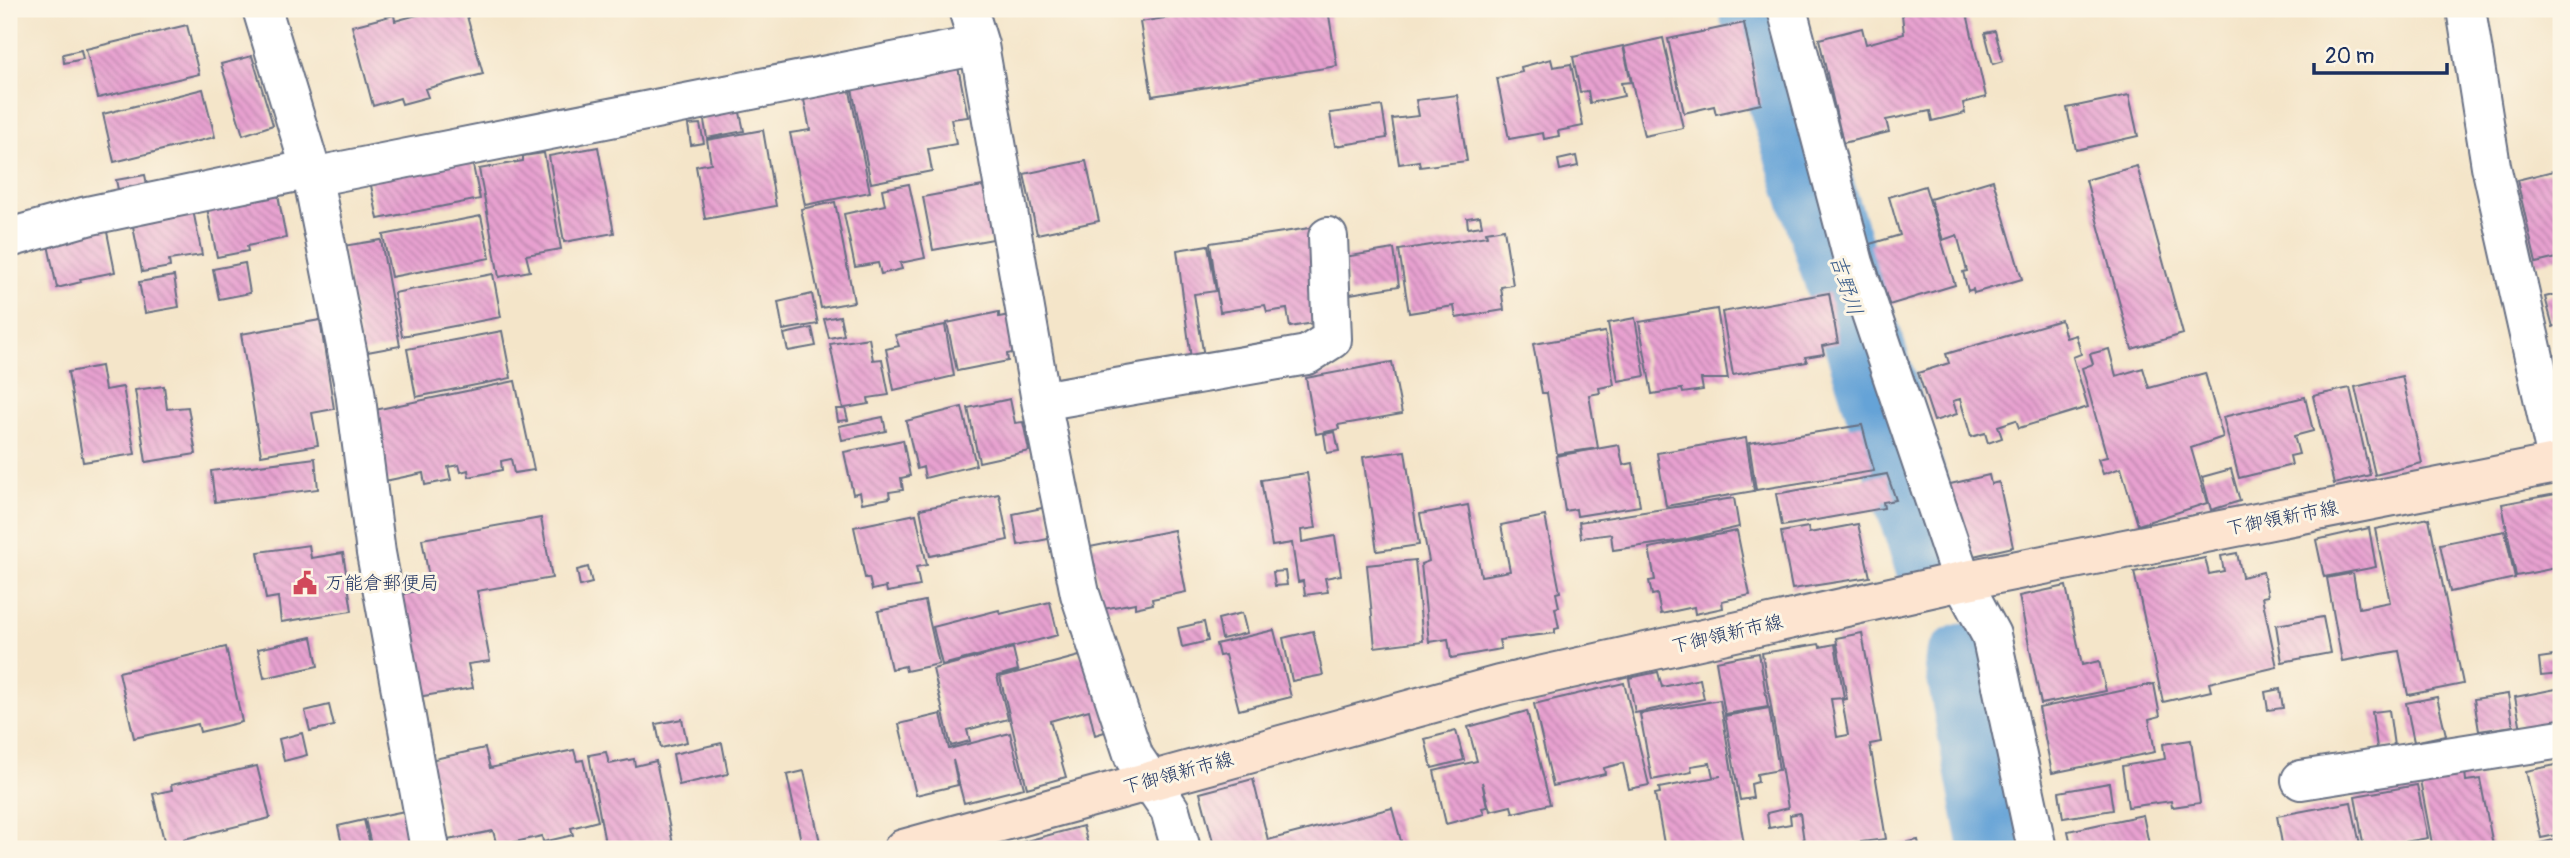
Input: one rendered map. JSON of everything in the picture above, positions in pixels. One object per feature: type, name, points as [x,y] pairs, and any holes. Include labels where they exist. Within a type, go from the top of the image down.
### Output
[{"type":"main road","name":"下御領新市線","points":[[904,849],[1499,685],[1962,581],[2560,463]]},
{"type":"street","points":[[262,9],[312,174],[355,391],[376,553],[430,849]]},
{"type":"street","points":[[968,9],[979,45],[1041,401],[1080,594],[1134,757],[1170,810],[1181,849]]},
{"type":"street","points":[[1787,9],[1854,263],[1962,581],[1991,635],[2037,849]]},
{"type":"street","points":[[2466,9],[2491,166],[2560,463]]},
{"type":"street","points":[[9,238],[87,216],[297,172],[322,174],[979,45]]},
{"type":"street","points":[[1041,401],[1307,355],[1332,339],[1328,237]]},
{"type":"street","points":[[2301,780],[2561,739]]},
{"type":"building","points":[[439,9],[465,9],[483,74],[425,89],[428,97],[402,104],[400,98],[373,106],[352,26],[394,15],[395,21]]},
{"type":"building","points":[[1220,9],[1328,9],[1337,66],[1152,96],[1140,22]]},
{"type":"building","points":[[1922,9],[1966,9],[1986,97],[1963,103],[1965,113],[1932,121],[1930,111],[1886,120],[1889,132],[1843,143],[1819,39],[1862,28],[1866,44],[1904,34],[1902,14]]},
{"type":"building","points":[[1744,23],[1761,104],[1716,114],[1714,106],[1684,113],[1668,39]]},
{"type":"building","points":[[187,25],[199,74],[98,98],[86,49]]},
{"type":"building","points":[[1995,31],[2003,61],[1993,64],[1985,33]]},
{"type":"building","points":[[1663,38],[1683,128],[1644,136],[1624,47]]},
{"type":"building","points":[[1623,46],[1631,82],[1621,83],[1624,96],[1590,103],[1588,91],[1580,92],[1573,57]]},
{"type":"building","points":[[81,50],[83,59],[64,63],[63,54]]},
{"type":"building","points":[[252,56],[273,125],[243,135],[221,64]]},
{"type":"building","points":[[1551,59],[1553,67],[1571,64],[1583,126],[1558,131],[1559,136],[1544,139],[1543,133],[1509,139],[1497,78],[1522,72],[1521,67]]},
{"type":"building","points":[[957,62],[968,117],[951,119],[956,144],[928,149],[932,171],[871,183],[851,84]]},
{"type":"building","points":[[849,86],[870,192],[805,205],[790,133],[810,130],[803,95]]},
{"type":"building","points":[[203,89],[215,137],[114,162],[103,114]]},
{"type":"building","points":[[1457,95],[1467,161],[1420,167],[1419,161],[1399,164],[1392,119],[1419,116],[1416,100]]},
{"type":"building","points":[[2129,95],[2138,136],[2076,150],[2067,108]]},
{"type":"building","points":[[1382,106],[1387,138],[1335,146],[1330,113]]},
{"type":"building","points":[[739,108],[744,131],[707,138],[703,115]]},
{"type":"building","points":[[700,124],[704,143],[691,145],[688,125]]},
{"type":"building","points":[[763,130],[776,206],[705,219],[696,166],[711,163],[707,140]]},
{"type":"building","points":[[598,147],[614,233],[564,242],[549,156]]},
{"type":"building","points":[[544,153],[561,249],[526,255],[530,271],[499,277],[479,169],[523,161],[523,156]]},
{"type":"building","points":[[471,156],[480,199],[378,219],[369,176]]},
{"type":"building","points":[[1576,156],[1578,166],[1560,170],[1558,160]]},
{"type":"building","points":[[1086,161],[1099,221],[1037,234],[1024,174]]},
{"type":"building","points":[[2137,166],[2183,334],[2132,349],[2086,180]]},
{"type":"building","points":[[2561,169],[2561,257],[2536,263],[2517,180]]},
{"type":"building","points":[[145,175],[149,194],[120,199],[116,180]]},
{"type":"building","points":[[1993,180],[2022,279],[1974,293],[1973,289],[1968,291],[1963,272],[1967,271],[1957,235],[1943,240],[1930,199]]},
{"type":"building","points":[[276,184],[286,238],[247,246],[248,251],[217,257],[205,198]]},
{"type":"building","points":[[909,184],[925,258],[900,263],[902,269],[881,274],[878,263],[855,267],[844,214],[885,205],[882,189]]},
{"type":"building","points":[[983,186],[993,239],[933,250],[923,197]]},
{"type":"building","points":[[1925,186],[1955,285],[1889,305],[1870,244],[1900,235],[1889,197]]},
{"type":"building","points":[[191,200],[202,255],[169,260],[170,267],[142,272],[130,211]]},
{"type":"building","points":[[835,202],[854,302],[821,308],[801,209]]},
{"type":"building","points":[[481,216],[490,258],[391,277],[383,235]]},
{"type":"building","points":[[1480,216],[1482,226],[1468,228],[1467,218]]},
{"type":"building","points":[[105,222],[115,272],[80,279],[81,282],[57,288],[46,235]]},
{"type":"building","points":[[1310,228],[1322,303],[1311,305],[1313,323],[1290,327],[1287,309],[1267,312],[1265,305],[1220,312],[1210,243]]},
{"type":"building","points":[[1504,229],[1513,285],[1501,287],[1504,310],[1456,318],[1454,306],[1409,313],[1399,250],[1487,236],[1486,232]]},
{"type":"building","points":[[381,240],[400,346],[362,353],[343,246]]},
{"type":"building","points":[[1208,245],[1216,291],[1194,294],[1204,357],[1191,359],[1177,250]]},
{"type":"building","points":[[1394,249],[1399,286],[1350,294],[1344,257]]},
{"type":"building","points":[[245,263],[250,293],[219,299],[213,269]]},
{"type":"building","points":[[493,274],[501,317],[402,336],[394,293]]},
{"type":"building","points":[[174,276],[179,307],[145,313],[139,282]]},
{"type":"building","points":[[1829,293],[1838,343],[1822,346],[1824,354],[1805,357],[1807,362],[1733,375],[1722,312]]},
{"type":"building","points":[[2561,293],[2561,324],[2553,327],[2545,297]]},
{"type":"building","points":[[812,294],[818,324],[783,330],[778,302]]},
{"type":"building","points":[[1717,309],[1728,379],[1701,379],[1703,390],[1683,393],[1682,389],[1652,394],[1639,322]]},
{"type":"building","points":[[999,312],[999,317],[1015,314],[1022,351],[1007,354],[1008,361],[957,371],[947,323]]},
{"type":"building","points":[[840,316],[844,335],[829,338],[824,319]]},
{"type":"building","points":[[1635,318],[1645,376],[1618,381],[1608,323]]},
{"type":"building","points":[[320,320],[334,409],[312,413],[318,445],[261,455],[241,334]]},
{"type":"building","points":[[2061,320],[2066,338],[2076,335],[2081,354],[2073,357],[2088,407],[2019,428],[2016,420],[1998,426],[2002,438],[1988,443],[1985,433],[1971,437],[1960,399],[1953,401],[1957,414],[1934,421],[1918,373],[1949,363],[1946,354]]},
{"type":"building","points":[[945,325],[954,376],[894,390],[886,349],[899,346],[895,335]]},
{"type":"building","points":[[812,328],[816,346],[788,351],[784,334]]},
{"type":"building","points":[[502,331],[511,378],[416,397],[407,349]]},
{"type":"building","points":[[1605,332],[1614,385],[1599,388],[1600,393],[1589,395],[1598,448],[1557,454],[1547,393],[1542,393],[1533,344]]},
{"type":"building","points":[[869,338],[873,360],[882,359],[889,395],[868,398],[869,404],[845,408],[848,420],[838,421],[836,409],[843,409],[830,344]]},
{"type":"building","points":[[2109,349],[2116,376],[2143,368],[2149,388],[2205,373],[2223,437],[2191,448],[2207,503],[2138,525],[2121,468],[2103,474],[2098,459],[2107,457],[2082,368],[2093,364],[2090,354]]},
{"type":"building","points":[[1392,362],[1402,414],[1338,425],[1339,429],[1316,434],[1306,378]]},
{"type":"building","points":[[101,366],[105,390],[123,387],[135,454],[83,462],[68,372]]},
{"type":"building","points":[[2402,376],[2422,463],[2375,475],[2355,387]]},
{"type":"building","points":[[515,381],[534,470],[514,473],[511,459],[501,461],[502,470],[469,477],[468,470],[461,472],[459,465],[448,467],[451,480],[425,485],[423,473],[385,481],[370,411]]},
{"type":"building","points":[[164,386],[167,409],[188,407],[196,454],[146,462],[135,390]]},
{"type":"building","points":[[2350,388],[2370,475],[2334,484],[2313,396]]},
{"type":"building","points":[[2305,397],[2313,431],[2294,436],[2299,454],[2290,456],[2292,465],[2239,478],[2223,417]]},
{"type":"building","points":[[1010,399],[1015,423],[1023,422],[1029,451],[979,462],[968,408]]},
{"type":"building","points":[[962,407],[976,465],[925,478],[923,467],[917,469],[906,421]]},
{"type":"building","points":[[883,417],[886,431],[842,440],[839,426]]},
{"type":"building","points":[[1862,425],[1874,471],[1756,490],[1749,443]]},
{"type":"building","points":[[1335,432],[1339,451],[1327,453],[1324,434]]},
{"type":"building","points":[[1746,438],[1754,491],[1666,506],[1657,453]]},
{"type":"building","points":[[903,440],[910,476],[901,478],[903,490],[889,492],[890,498],[862,503],[860,492],[853,494],[844,452]]},
{"type":"building","points":[[1619,445],[1623,465],[1633,463],[1640,506],[1577,516],[1576,509],[1565,511],[1556,456]]},
{"type":"building","points":[[1405,451],[1419,545],[1377,551],[1363,457]]},
{"type":"building","points":[[315,458],[318,489],[215,502],[211,471]]},
{"type":"building","points":[[2231,469],[2240,501],[2211,510],[2202,477]]},
{"type":"building","points":[[1307,473],[1316,528],[1301,530],[1302,542],[1335,536],[1341,575],[1325,578],[1328,592],[1305,595],[1303,581],[1298,582],[1292,543],[1272,546],[1261,480]]},
{"type":"building","points":[[1887,474],[1896,500],[1883,502],[1884,508],[1782,526],[1776,494]]},
{"type":"building","points":[[1989,475],[1991,484],[1999,482],[2013,547],[1969,557],[1946,485]]},
{"type":"building","points":[[2561,493],[2561,567],[2516,576],[2502,504]]},
{"type":"building","points":[[999,494],[1008,540],[930,556],[920,509]]},
{"type":"building","points":[[1734,498],[1739,527],[1683,540],[1613,550],[1611,534],[1581,538],[1579,522]]},
{"type":"building","points":[[1468,505],[1481,576],[1510,571],[1501,525],[1545,516],[1560,592],[1556,593],[1559,607],[1555,608],[1559,628],[1555,629],[1555,633],[1499,640],[1501,649],[1451,658],[1448,639],[1429,642],[1421,564],[1429,561],[1420,514]]},
{"type":"building","points":[[1047,507],[1053,538],[1018,545],[1013,514]]},
{"type":"building","points":[[916,514],[927,565],[916,567],[920,586],[887,592],[886,587],[872,590],[869,578],[865,578],[854,527]]},
{"type":"building","points":[[541,518],[552,578],[477,591],[490,661],[468,664],[473,688],[417,697],[399,594],[431,589],[422,539]]},
{"type":"building","points":[[2429,518],[2463,684],[2408,695],[2399,651],[2342,661],[2327,578],[2353,573],[2359,608],[2390,602],[2375,529]]},
{"type":"building","points":[[1858,524],[1870,577],[1792,589],[1781,532],[1808,527],[1809,533]]},
{"type":"building","points":[[2369,528],[2376,567],[2324,577],[2316,540]]},
{"type":"building","points":[[1174,530],[1186,592],[1152,599],[1153,604],[1135,608],[1135,603],[1103,609],[1090,547]]},
{"type":"building","points":[[1737,531],[1750,595],[1722,601],[1723,608],[1695,614],[1694,607],[1661,614],[1657,594],[1652,595],[1649,581],[1655,580],[1649,548]]},
{"type":"building","points":[[2505,531],[2515,578],[2450,592],[2440,544]]},
{"type":"building","points":[[309,545],[311,558],[343,553],[352,611],[281,622],[278,597],[266,599],[258,552]]},
{"type":"building","points":[[2237,553],[2242,577],[2263,572],[2268,596],[2262,597],[2277,667],[2209,683],[2211,691],[2163,702],[2134,572],[2205,558],[2209,574],[2224,571],[2221,556]]},
{"type":"building","points":[[1415,560],[1423,641],[1375,647],[1367,565]]},
{"type":"building","points":[[588,567],[592,583],[580,586],[577,570]]},
{"type":"building","points":[[1285,571],[1287,585],[1275,586],[1273,572]]},
{"type":"building","points":[[2066,586],[2082,665],[2099,661],[2106,691],[2041,704],[2019,596]]},
{"type":"building","points":[[925,601],[939,664],[906,671],[905,666],[891,669],[878,611]]},
{"type":"building","points":[[1050,602],[1058,635],[942,665],[933,627],[999,610],[1000,614]]},
{"type":"building","points":[[1242,613],[1247,633],[1222,639],[1218,619]]},
{"type":"building","points":[[2323,617],[2330,653],[2282,662],[2276,625]]},
{"type":"building","points":[[1204,622],[1208,641],[1182,647],[1178,628]]},
{"type":"building","points":[[1274,630],[1291,697],[1239,710],[1225,655],[1219,656],[1216,644]]},
{"type":"building","points":[[1313,631],[1323,675],[1292,681],[1283,638]]},
{"type":"building","points":[[1862,633],[1881,742],[1870,744],[1886,839],[1805,849],[1800,813],[1790,815],[1791,824],[1769,828],[1767,813],[1788,808],[1762,653],[1835,644],[1844,698],[1831,699],[1837,737],[1848,735],[1842,700],[1847,699],[1836,638]]},
{"type":"building","points":[[312,637],[318,666],[264,678],[258,649]]},
{"type":"building","points":[[226,647],[242,722],[200,732],[198,724],[134,738],[119,672]]},
{"type":"building","points":[[1013,648],[1018,670],[997,676],[1008,719],[967,730],[970,741],[951,746],[933,669]]},
{"type":"building","points":[[1759,653],[1768,707],[1725,714],[1716,661]]},
{"type":"building","points":[[1087,654],[1111,730],[1095,735],[1089,710],[1050,721],[1066,777],[1027,788],[1000,677]]},
{"type":"building","points":[[2561,655],[2561,674],[2541,676],[2539,658]]},
{"type":"building","points":[[1658,672],[1662,687],[1700,679],[1704,699],[1635,713],[1629,678]]},
{"type":"building","points":[[1624,683],[1649,785],[1629,789],[1623,763],[1604,768],[1605,774],[1553,786],[1534,704]]},
{"type":"building","points":[[2154,684],[2160,716],[2149,719],[2155,752],[2052,773],[2039,708]]},
{"type":"building","points":[[2561,688],[2561,721],[2521,729],[2515,697]]},
{"type":"building","points":[[2280,689],[2283,708],[2268,710],[2265,692]]},
{"type":"building","points":[[2508,694],[2513,726],[2479,731],[2474,699]]},
{"type":"building","points":[[2437,697],[2446,735],[2414,742],[2406,703]]},
{"type":"building","points":[[1720,700],[1744,845],[1719,849],[1665,849],[1655,794],[1660,793],[1659,788],[1721,776],[1713,777],[1710,763],[1691,766],[1692,772],[1652,780],[1640,714]]},
{"type":"building","points":[[329,705],[334,726],[310,731],[305,711]]},
{"type":"building","points":[[1769,708],[1779,770],[1757,774],[1758,782],[1751,784],[1753,798],[1740,800],[1725,716]]},
{"type":"building","points":[[2389,710],[2394,746],[2377,748],[2372,712]]},
{"type":"building","points":[[1527,711],[1550,804],[1513,813],[1511,806],[1490,811],[1482,782],[1487,807],[1482,808],[1484,814],[1446,824],[1434,771],[1477,761],[1468,727]]},
{"type":"building","points":[[941,714],[949,749],[1010,733],[1024,788],[964,803],[953,760],[958,785],[916,795],[899,724]]},
{"type":"building","points":[[682,719],[687,742],[661,748],[656,724]]},
{"type":"building","points":[[1456,731],[1464,760],[1432,768],[1425,739]]},
{"type":"building","points":[[302,733],[307,755],[284,761],[279,739]]},
{"type":"building","points":[[2191,740],[2200,803],[2172,807],[2171,801],[2128,807],[2122,766],[2165,759],[2163,744]]},
{"type":"building","points":[[722,743],[728,774],[679,785],[673,754]]},
{"type":"building","points":[[485,748],[490,768],[574,750],[577,761],[583,760],[598,821],[571,828],[573,835],[543,842],[542,836],[497,846],[493,831],[448,840],[430,760]]},
{"type":"building","points":[[606,752],[609,764],[634,759],[635,766],[656,761],[674,849],[606,849],[589,755]]},
{"type":"building","points":[[2561,764],[2561,834],[2541,838],[2526,771]]},
{"type":"building","points":[[257,766],[270,818],[184,839],[186,849],[166,849],[153,794],[172,790],[171,785]]},
{"type":"building","points":[[804,771],[820,842],[802,846],[787,775]]},
{"type":"building","points":[[2465,771],[2466,781],[2480,779],[2493,845],[2471,849],[2433,849],[2420,780]]},
{"type":"building","points":[[1253,779],[1268,840],[1392,808],[1402,845],[1384,849],[1215,849],[1200,793]]},
{"type":"building","points":[[2109,783],[2113,810],[2063,818],[2059,792]]},
{"type":"building","points":[[2417,785],[2428,838],[2364,849],[2355,796]]},
{"type":"building","points":[[2351,802],[2361,849],[2283,849],[2277,816]]},
{"type":"building","points":[[405,811],[413,849],[372,849],[365,819]]},
{"type":"building","points":[[2143,815],[2150,849],[2072,849],[2068,831]]},
{"type":"building","points":[[364,820],[371,849],[343,849],[338,826]]},
{"type":"building","points":[[1083,826],[1089,849],[1016,849],[1015,844]]},
{"type":"building","points":[[2558,839],[2560,849],[2517,849],[2517,848]]},
{"type":"building","points":[[1918,840],[1920,849],[1877,849],[1877,848]]},
{"type":"waterway","name":"吉野川","points":[[1758,9],[1933,561]]},
{"type":"waterway","name":"吉野川","points":[[1964,663],[1999,849]]},
{"type":"place","name":"万能倉郵便局","points":[[305,583]]}]
